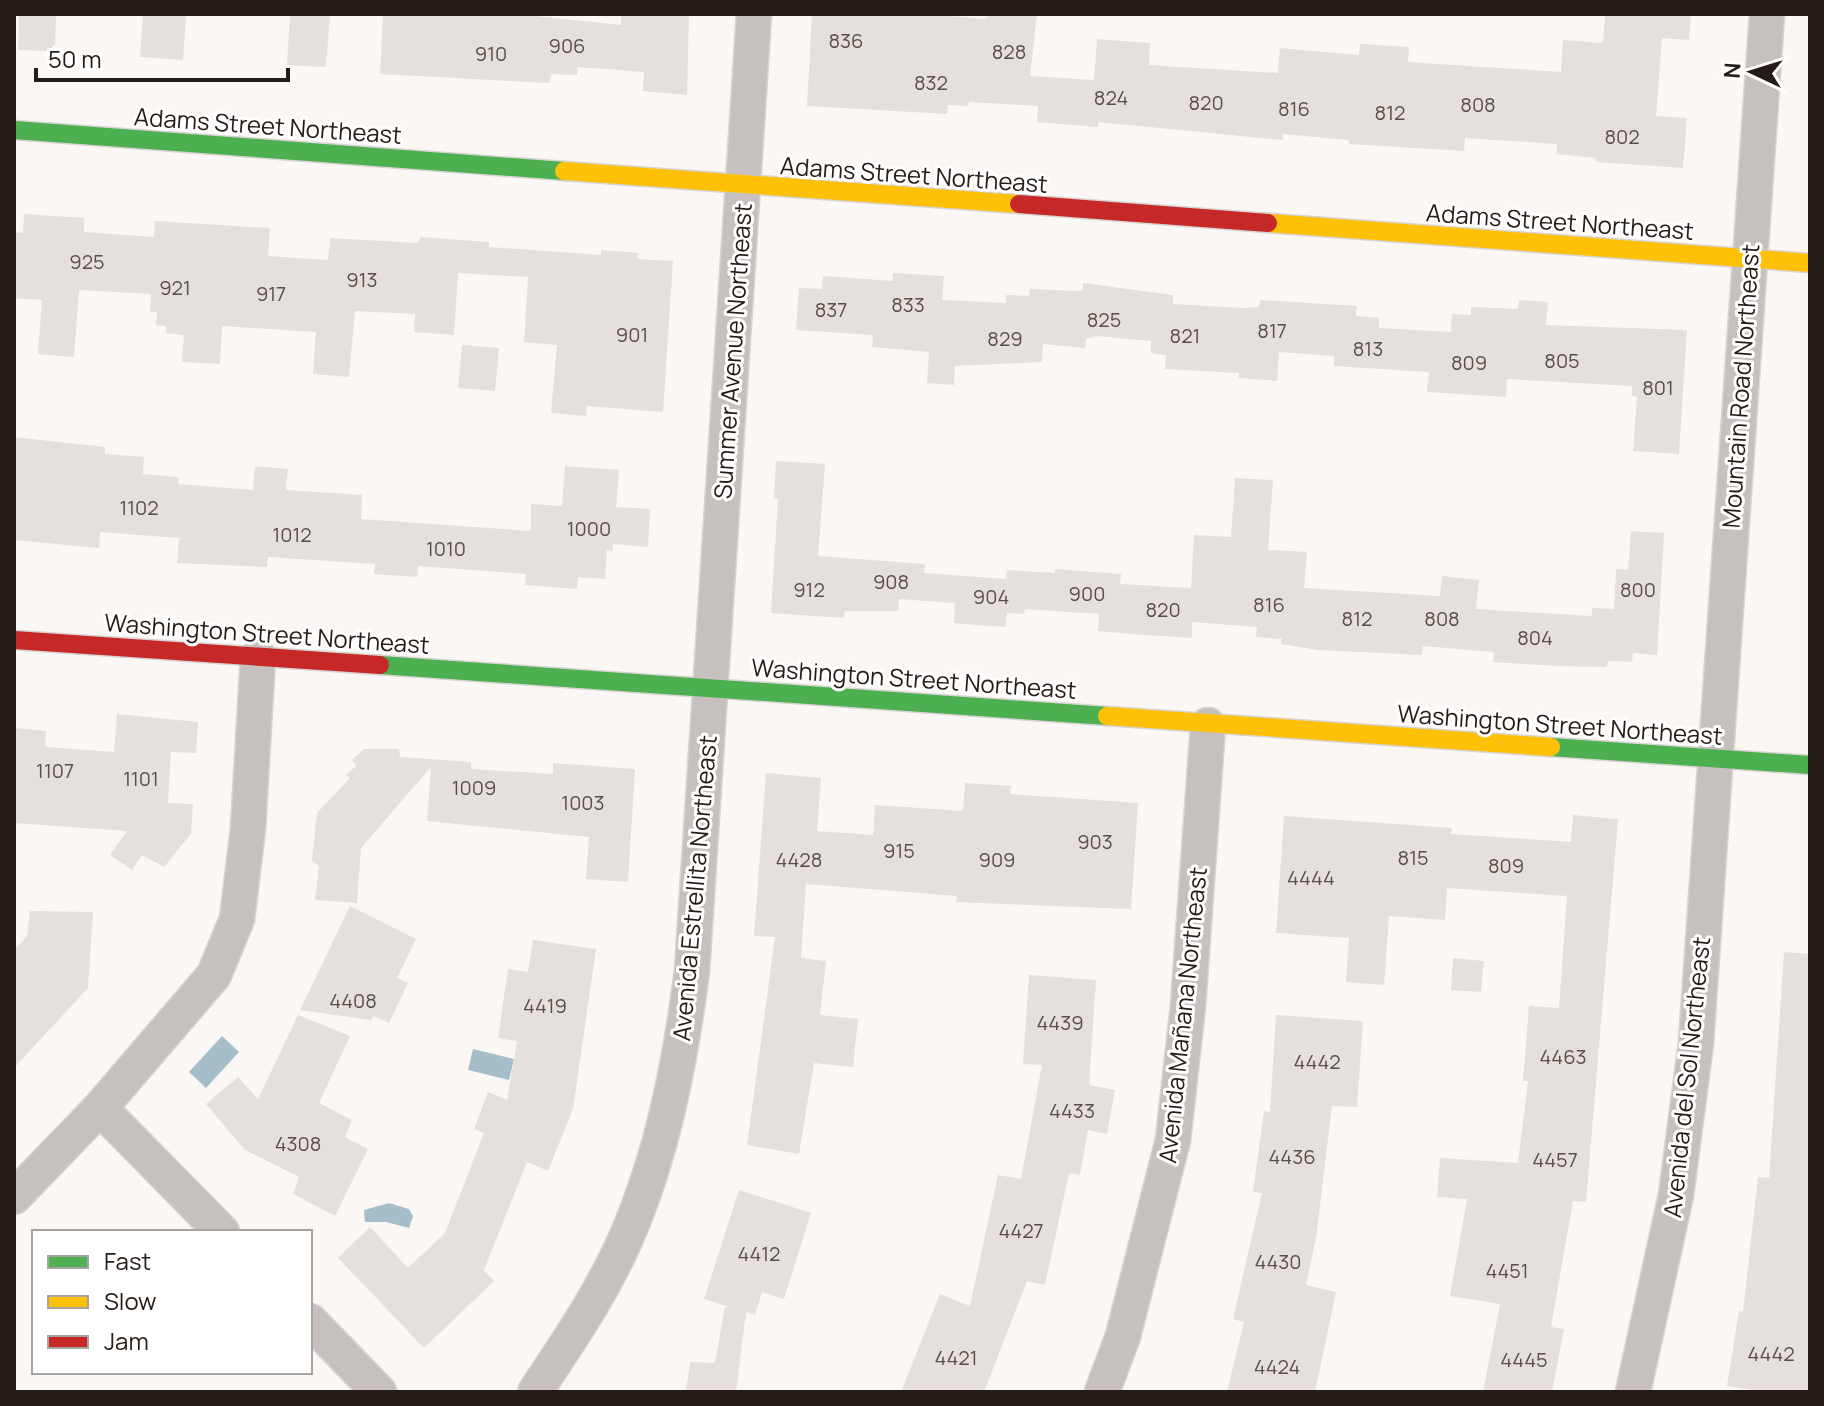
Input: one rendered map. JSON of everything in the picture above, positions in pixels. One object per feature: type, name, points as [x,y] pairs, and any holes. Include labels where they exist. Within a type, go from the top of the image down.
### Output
[{"type":"street","name":"Summer Avenue Northeast","points":[[710,687],[754,14]]},
{"type":"street","name":"Mountain Road Northeast","points":[[1715,758],[1767,14]]},
{"type":"street","name":"Adams Street Northeast","points":[[14,130],[1810,263]]},
{"type":"street","name":"Washington Street Northeast","points":[[14,640],[1810,765]]},
{"type":"street","points":[[14,1197],[100,1108],[214,975],[237,919],[248,829],[258,656]]},
{"type":"street","name":"Avenida Estrellita Northeast","points":[[535,1392],[588,1311],[626,1239],[657,1152],[680,1066],[692,971],[710,687]]},
{"type":"street","name":"Avenida Mañana Northeast","points":[[1102,1392],[1123,1336],[1173,1140],[1188,1006],[1208,725]]},
{"type":"street","name":"Avenida del Sol Northeast","points":[[1633,1392],[1678,1180],[1696,1043],[1715,758]]},
{"type":"street","points":[[100,1108],[220,1230]]},
{"type":"street","points":[[312,1323],[379,1392]]},
{"type":"water","points":[[222,1036],[239,1052],[206,1088],[189,1072]]},
{"type":"water","points":[[473,1049],[514,1059],[509,1080],[468,1070]]},
{"type":"water","points":[[389,1203],[409,1209],[413,1216],[409,1228],[386,1222],[365,1222],[364,1210]]},
{"type":"building","points":[[19,14],[56,14],[55,51],[18,50]]},
{"type":"building","points":[[143,14],[186,14],[183,60],[140,57]]},
{"type":"building","points":[[290,14],[330,14],[326,67],[287,65]]},
{"type":"building","points":[[383,14],[516,14],[621,25],[621,14],[689,14],[687,95],[643,91],[644,72],[578,67],[577,75],[551,74],[550,83],[380,74]]},
{"type":"building","points":[[812,14],[922,14],[987,19],[988,14],[1037,14],[1030,76],[1094,80],[1097,39],[1150,43],[1149,65],[1278,73],[1280,48],[1359,55],[1360,44],[1409,47],[1408,62],[1561,72],[1563,40],[1603,43],[1605,14],[1691,14],[1689,40],[1662,38],[1656,116],[1687,118],[1683,168],[1596,162],[1596,158],[1556,154],[1557,144],[1465,138],[1464,151],[1349,144],[1349,140],[1283,134],[1283,140],[1098,122],[1098,127],[1037,122],[1038,106],[969,102],[968,106],[948,105],[947,114],[807,106]]},
{"type":"building","points":[[24,214],[84,218],[84,232],[154,237],[155,221],[270,228],[268,256],[328,260],[330,238],[419,243],[420,237],[489,242],[489,247],[601,255],[601,250],[638,253],[637,259],[673,261],[663,412],[587,406],[586,416],[551,413],[557,345],[524,342],[528,277],[458,273],[454,335],[414,332],[415,314],[355,311],[349,377],[313,374],[316,332],[222,326],[220,364],[182,362],[184,335],[166,333],[166,326],[156,325],[157,312],[150,312],[151,294],[79,290],[74,357],[38,354],[42,300],[14,298],[14,232],[23,233]]},
{"type":"building","points":[[893,273],[944,276],[942,300],[1006,303],[1006,295],[1029,296],[1030,289],[1083,291],[1083,283],[1173,295],[1173,304],[1243,308],[1259,307],[1260,300],[1357,306],[1356,316],[1379,318],[1379,328],[1451,332],[1452,314],[1471,315],[1471,307],[1518,309],[1519,300],[1548,302],[1546,325],[1687,330],[1679,454],[1633,451],[1637,397],[1632,396],[1632,386],[1507,379],[1506,397],[1427,392],[1429,372],[1334,366],[1334,356],[1279,352],[1277,381],[1239,378],[1239,373],[1165,369],[1166,355],[1151,353],[1151,341],[1097,336],[1086,339],[1085,348],[1043,344],[1042,362],[955,366],[954,385],[927,383],[929,352],[872,347],[873,335],[796,330],[799,288],[822,289],[823,276],[893,281]]},
{"type":"building","points":[[462,345],[499,348],[495,391],[458,388]]},
{"type":"building","points":[[14,437],[105,447],[105,454],[144,457],[143,474],[179,477],[178,484],[253,490],[255,466],[288,469],[286,490],[362,495],[361,519],[531,531],[531,504],[562,506],[565,466],[619,470],[616,507],[650,509],[648,547],[613,544],[613,551],[607,550],[605,579],[578,577],[577,589],[525,585],[526,574],[418,566],[417,577],[374,574],[375,564],[268,557],[267,567],[177,563],[179,538],[100,532],[99,548],[14,540]]},
{"type":"building","points":[[776,461],[825,464],[818,556],[925,564],[924,573],[1006,579],[1007,570],[1055,573],[1055,569],[1121,574],[1120,584],[1191,588],[1194,535],[1231,537],[1235,478],[1273,480],[1268,550],[1307,552],[1304,588],[1440,596],[1442,576],[1479,580],[1476,609],[1592,616],[1592,608],[1614,609],[1616,569],[1628,570],[1631,531],[1664,533],[1657,655],[1633,653],[1632,662],[1608,661],[1607,667],[1493,662],[1494,652],[1423,646],[1422,655],[1318,650],[1281,644],[1282,639],[1256,637],[1257,627],[1192,622],[1192,638],[1145,635],[1098,631],[1099,614],[1025,609],[1024,614],[1007,613],[1006,627],[975,625],[954,623],[955,603],[899,599],[898,611],[845,611],[844,618],[771,613],[778,499],[774,499]]},
{"type":"building","points":[[117,714],[198,722],[196,753],[171,752],[168,803],[193,804],[191,834],[164,867],[142,855],[132,870],[110,855],[127,831],[14,823],[14,728],[46,731],[45,747],[114,752]]},
{"type":"building","points":[[364,749],[399,749],[400,757],[471,762],[471,769],[553,774],[553,763],[635,769],[628,882],[586,879],[589,837],[427,821],[431,767],[361,848],[357,903],[315,900],[319,866],[312,861],[317,813],[350,778],[346,775],[356,766],[352,760]]},
{"type":"building","points":[[766,773],[821,778],[817,831],[873,835],[875,805],[963,811],[965,783],[1011,786],[1010,794],[1138,803],[1131,909],[956,902],[957,896],[806,884],[801,958],[826,961],[820,1015],[858,1019],[853,1067],[814,1063],[799,1154],[747,1145],[775,937],[754,936]]},
{"type":"building","points":[[1573,815],[1618,819],[1586,1202],[1573,1201],[1551,1327],[1564,1329],[1552,1392],[1483,1392],[1500,1304],[1450,1296],[1467,1199],[1437,1197],[1440,1158],[1518,1163],[1528,1081],[1523,1081],[1529,1006],[1559,1008],[1567,896],[1447,888],[1445,920],[1389,916],[1384,985],[1346,982],[1349,938],[1276,933],[1284,816],[1452,828],[1451,834],[1571,842]]},
{"type":"building","points":[[350,906],[416,939],[397,978],[408,983],[389,1023],[374,1016],[371,1020],[300,1010]]},
{"type":"building","points":[[30,911],[93,912],[88,988],[14,1068],[14,950],[27,936]]},
{"type":"building","points":[[533,940],[596,949],[573,1109],[548,1171],[527,1162],[484,1270],[494,1281],[424,1348],[338,1258],[370,1227],[408,1268],[445,1233],[484,1133],[474,1129],[488,1092],[507,1100],[517,1041],[498,1038],[508,969],[528,972]]},
{"type":"building","points":[[1784,952],[1810,954],[1810,1392],[1766,1392],[1727,1386],[1739,1311],[1743,1312],[1758,1177],[1769,1178]]},
{"type":"building","points":[[1453,958],[1484,961],[1481,992],[1451,990]]},
{"type":"building","points":[[1029,975],[1096,980],[1089,1085],[1115,1090],[1107,1134],[1088,1130],[1080,1175],[1069,1173],[1045,1285],[1027,1281],[984,1392],[901,1392],[940,1294],[970,1306],[998,1175],[1021,1179],[1042,1065],[1023,1064]]},
{"type":"building","points":[[298,1015],[350,1036],[319,1103],[352,1120],[345,1137],[368,1149],[335,1216],[293,1194],[299,1177],[245,1150],[206,1104],[238,1077],[258,1099]]},
{"type":"building","points":[[1276,1015],[1363,1021],[1357,1107],[1332,1106],[1316,1238],[1306,1285],[1336,1292],[1315,1392],[1227,1392],[1244,1322],[1233,1319],[1262,1193],[1253,1192],[1264,1111],[1270,1112]]},
{"type":"building","points":[[739,1190],[811,1213],[784,1299],[762,1292],[755,1315],[746,1312],[736,1392],[686,1392],[690,1362],[715,1363],[725,1307],[732,1308],[704,1299]]},
{"type":"traffic: fast","points":[[14,130],[564,171]]},
{"type":"traffic: fast","points":[[380,665],[1107,716]]},
{"type":"traffic: fast","points":[[1551,747],[1810,765]]},
{"type":"traffic: slow","points":[[564,171],[1019,204]]},
{"type":"traffic: slow","points":[[1268,223],[1810,263]]},
{"type":"traffic: slow","points":[[1107,716],[1551,747]]},
{"type":"traffic: jam","points":[[1019,204],[1268,223]]},
{"type":"traffic: jam","points":[[14,640],[380,665]]}]
